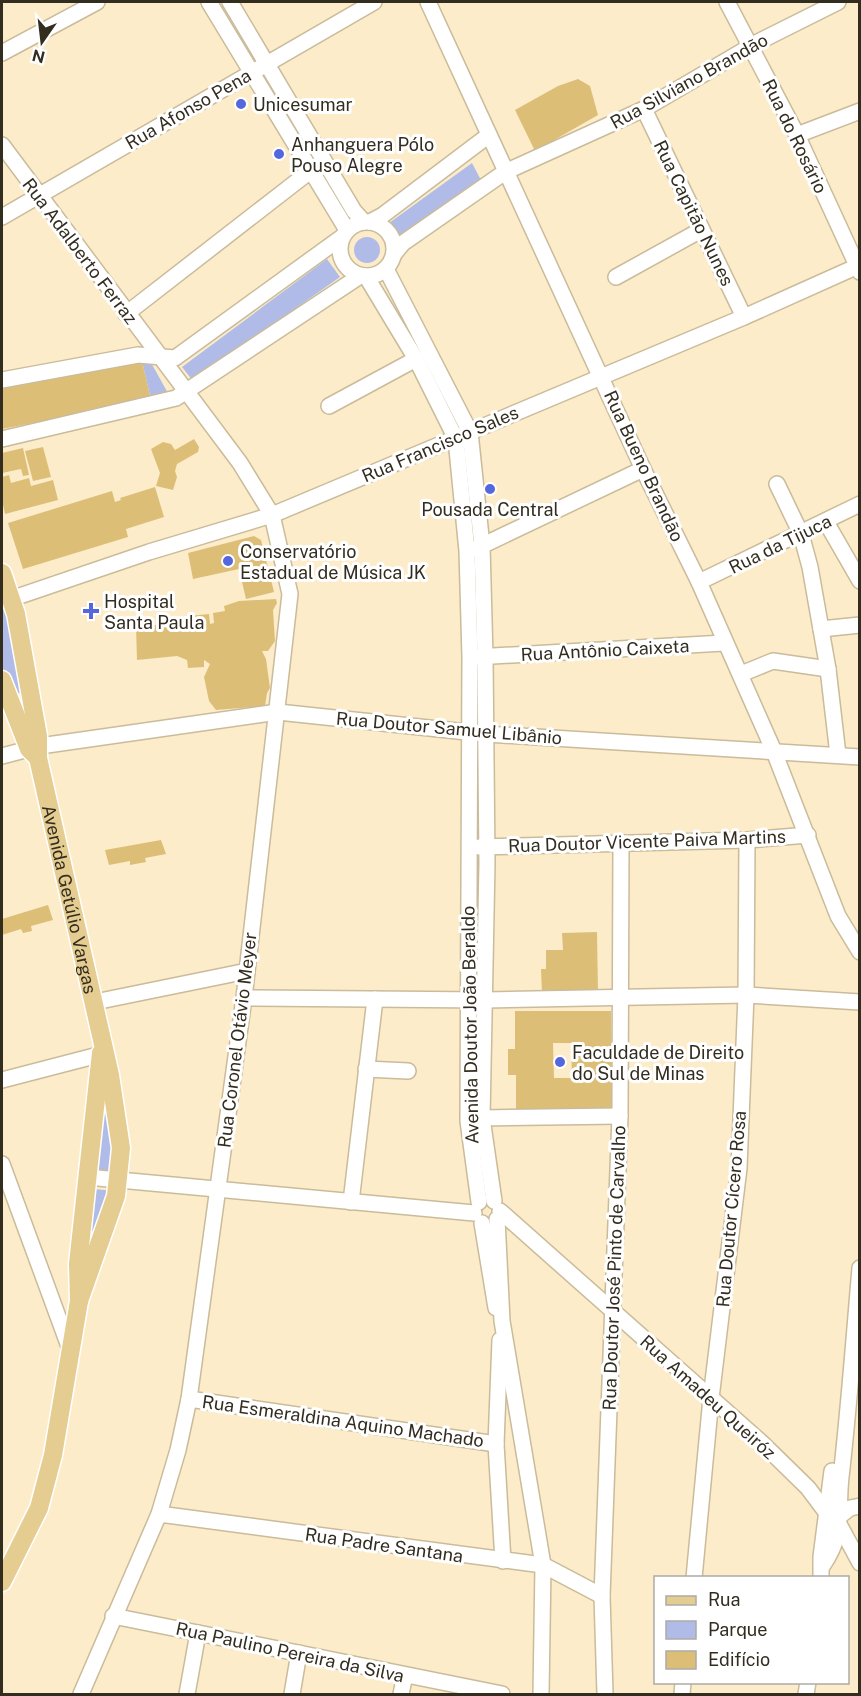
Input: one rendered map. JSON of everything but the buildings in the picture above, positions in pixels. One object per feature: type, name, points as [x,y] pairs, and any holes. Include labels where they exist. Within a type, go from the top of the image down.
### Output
[{"type":"main road","name":"Avenida Getúlio Vargas","points":[[2,573],[6,601],[31,689],[36,751],[95,1002],[119,1129],[119,1181],[78,1309]]},
{"type":"main road","name":"Avenida Getúlio Vargas","points":[[5,688],[36,751]]},
{"type":"main road","points":[[5,688],[17,699],[31,689]]},
{"type":"main road","points":[[2,1582],[29,1531],[44,1492],[71,1352],[78,1309],[78,1264],[103,1050]]},
{"type":"street","points":[[2,53],[97,2]]},
{"type":"street","points":[[209,2],[252,71],[344,233],[339,249],[342,261],[349,270],[363,276]]},
{"type":"street","points":[[2,439],[176,398],[188,393],[363,276],[386,269],[394,254],[389,233],[367,222],[354,212],[230,2]]},
{"type":"street","name":"Rua Afonso Pena","points":[[2,217],[374,2]]},
{"type":"street","name":"Rua Bueno Brandão","points":[[428,2],[643,469],[699,582],[724,643],[741,674],[808,835],[838,916],[860,952]]},
{"type":"street","name":"Rua do Rosário","points":[[727,2],[797,135],[859,268]]},
{"type":"street","name":"Rua Silviano Brandão","points":[[394,254],[403,243],[505,172],[644,109],[751,47],[838,2]]},
{"type":"street","name":"Rua Capitão Nunes","points":[[644,109],[744,318]]},
{"type":"street","points":[[797,135],[860,111]]},
{"type":"street","points":[[2,380],[138,355],[175,358],[344,233],[383,215],[489,135]]},
{"type":"street","name":"Rua Adalberto Ferraz","points":[[2,145],[126,314],[188,393]]},
{"type":"street","points":[[126,314],[323,160]]},
{"type":"street","points":[[616,277],[701,230]]},
{"type":"street","name":"Rua Francisco Sales","points":[[6,601],[149,552],[272,515],[859,268]]},
{"type":"street","name":"Avenida Doutor João Beraldo","points":[[386,269],[470,432],[482,546],[478,657],[470,732],[467,847],[470,1000],[468,1120],[488,1211]]},
{"type":"street","name":"Avenida Doutor João Beraldo","points":[[363,276],[416,358],[456,438],[486,734],[486,1000],[482,1118],[492,1298],[503,1326],[543,1565],[541,1695]]},
{"type":"street","points":[[328,406],[416,358]]},
{"type":"street","name":"Rua Coronel Otávio Meyer","points":[[81,1695],[113,1616],[159,1514],[178,1450],[189,1399],[244,998],[290,594],[272,515],[240,463],[188,393]]},
{"type":"street","points":[[467,551],[482,546],[643,469]]},
{"type":"street","points":[[777,484],[801,534],[810,567],[828,669],[838,755]]},
{"type":"street","name":"Rua da Tijuca","points":[[699,582],[860,504]]},
{"type":"street","points":[[826,522],[860,582]]},
{"type":"street","points":[[821,629],[860,625]]},
{"type":"street","name":"Rua Antônio Caixeta","points":[[478,657],[724,643]]},
{"type":"street","points":[[741,674],[773,661],[828,669]]},
{"type":"street","name":"Rua Doutor Samuel Libânio","points":[[2,756],[278,712],[486,734],[860,757]]},
{"type":"street","name":"Rua Doutor Vicente Paiva Martins","points":[[487,847],[747,840],[808,835]]},
{"type":"street","name":"Rua Doutor Cícero Rosa","points":[[693,1576],[711,1398],[739,1168],[746,995],[747,840]]},
{"type":"street","name":"Rua Doutor José Pinto de Carvalho","points":[[605,1695],[602,1596],[620,1116],[621,842]]},
{"type":"street","points":[[467,847],[487,847]]},
{"type":"street","points":[[95,1002],[247,971]]},
{"type":"street","points":[[244,998],[486,1000],[746,995],[860,1002]]},
{"type":"street","points":[[351,1202],[375,999]]},
{"type":"street","points":[[2,1080],[103,1050]]},
{"type":"street","points":[[366,1069],[408,1071]]},
{"type":"street","points":[[482,1118],[620,1116]]},
{"type":"street","points":[[2,1167],[71,1352]]},
{"type":"street","points":[[87,1178],[351,1202],[488,1211]]},
{"type":"street","name":"Rua Amadeu Queiróz","points":[[488,1211],[612,1310],[808,1488],[835,1521],[860,1563]]},
{"type":"street","points":[[822,1571],[840,1491],[852,1389],[852,1345],[858,1312],[860,1268]]},
{"type":"street","points":[[52,1305],[67,1314],[78,1309]]},
{"type":"street","points":[[502,1561],[496,1444],[498,1349],[503,1326]]},
{"type":"street","name":"Rua Esmeraldina Aquino Machado","points":[[189,1399],[496,1444]]},
{"type":"street","points":[[835,1521],[829,1493],[848,1426]]},
{"type":"street","name":"Rua Amadeu Queiróz","points":[[808,1488],[829,1493]]},
{"type":"street","points":[[835,1521],[850,1508],[860,1506]]},
{"type":"street","name":"Rua Padre Santana","points":[[159,1514],[543,1565],[602,1596]]},
{"type":"street","name":"Rua Paulino Pereira da Silva","points":[[113,1616],[502,1695]]},
{"type":"street","points":[[187,1695],[198,1633]]},
{"type":"street","points":[[292,1695],[299,1653]]},
{"type":"street","points":[[401,1695],[405,1675]]},
{"type":"green space","points":[[472,163],[482,182],[399,237],[389,223]]},
{"type":"green space","points":[[367,237],[376,241],[380,250],[376,259],[367,263],[358,259],[354,250],[358,241]]},
{"type":"green space","points":[[327,259],[340,277],[193,381],[182,367]]},
{"type":"green space","points":[[149,359],[169,395],[151,400],[142,361]]},
{"type":"green space","points":[[9,604],[27,688],[20,693],[11,693],[2,668],[2,606]]},
{"type":"green space","points":[[105,1096],[116,1174],[95,1172]]},
{"type":"green space","points":[[94,1189],[114,1191],[93,1251],[84,1249]]},
{"type":"place","name":"Unicesumar","points":[[241,104]]},
{"type":"place","name":"Anhanguera Pólo Pouso Alegre","points":[[279,154]]},
{"type":"place","name":"Pousada Central","points":[[490,489]]},
{"type":"place","name":"Conservatório Estadual de Música JK","points":[[228,561]]},
{"type":"place","name":"Hospital Santa Paula","points":[[91,611]]},
{"type":"place","name":"Faculdade de Direito do Sul de Minas","points":[[560,1062]]}]
